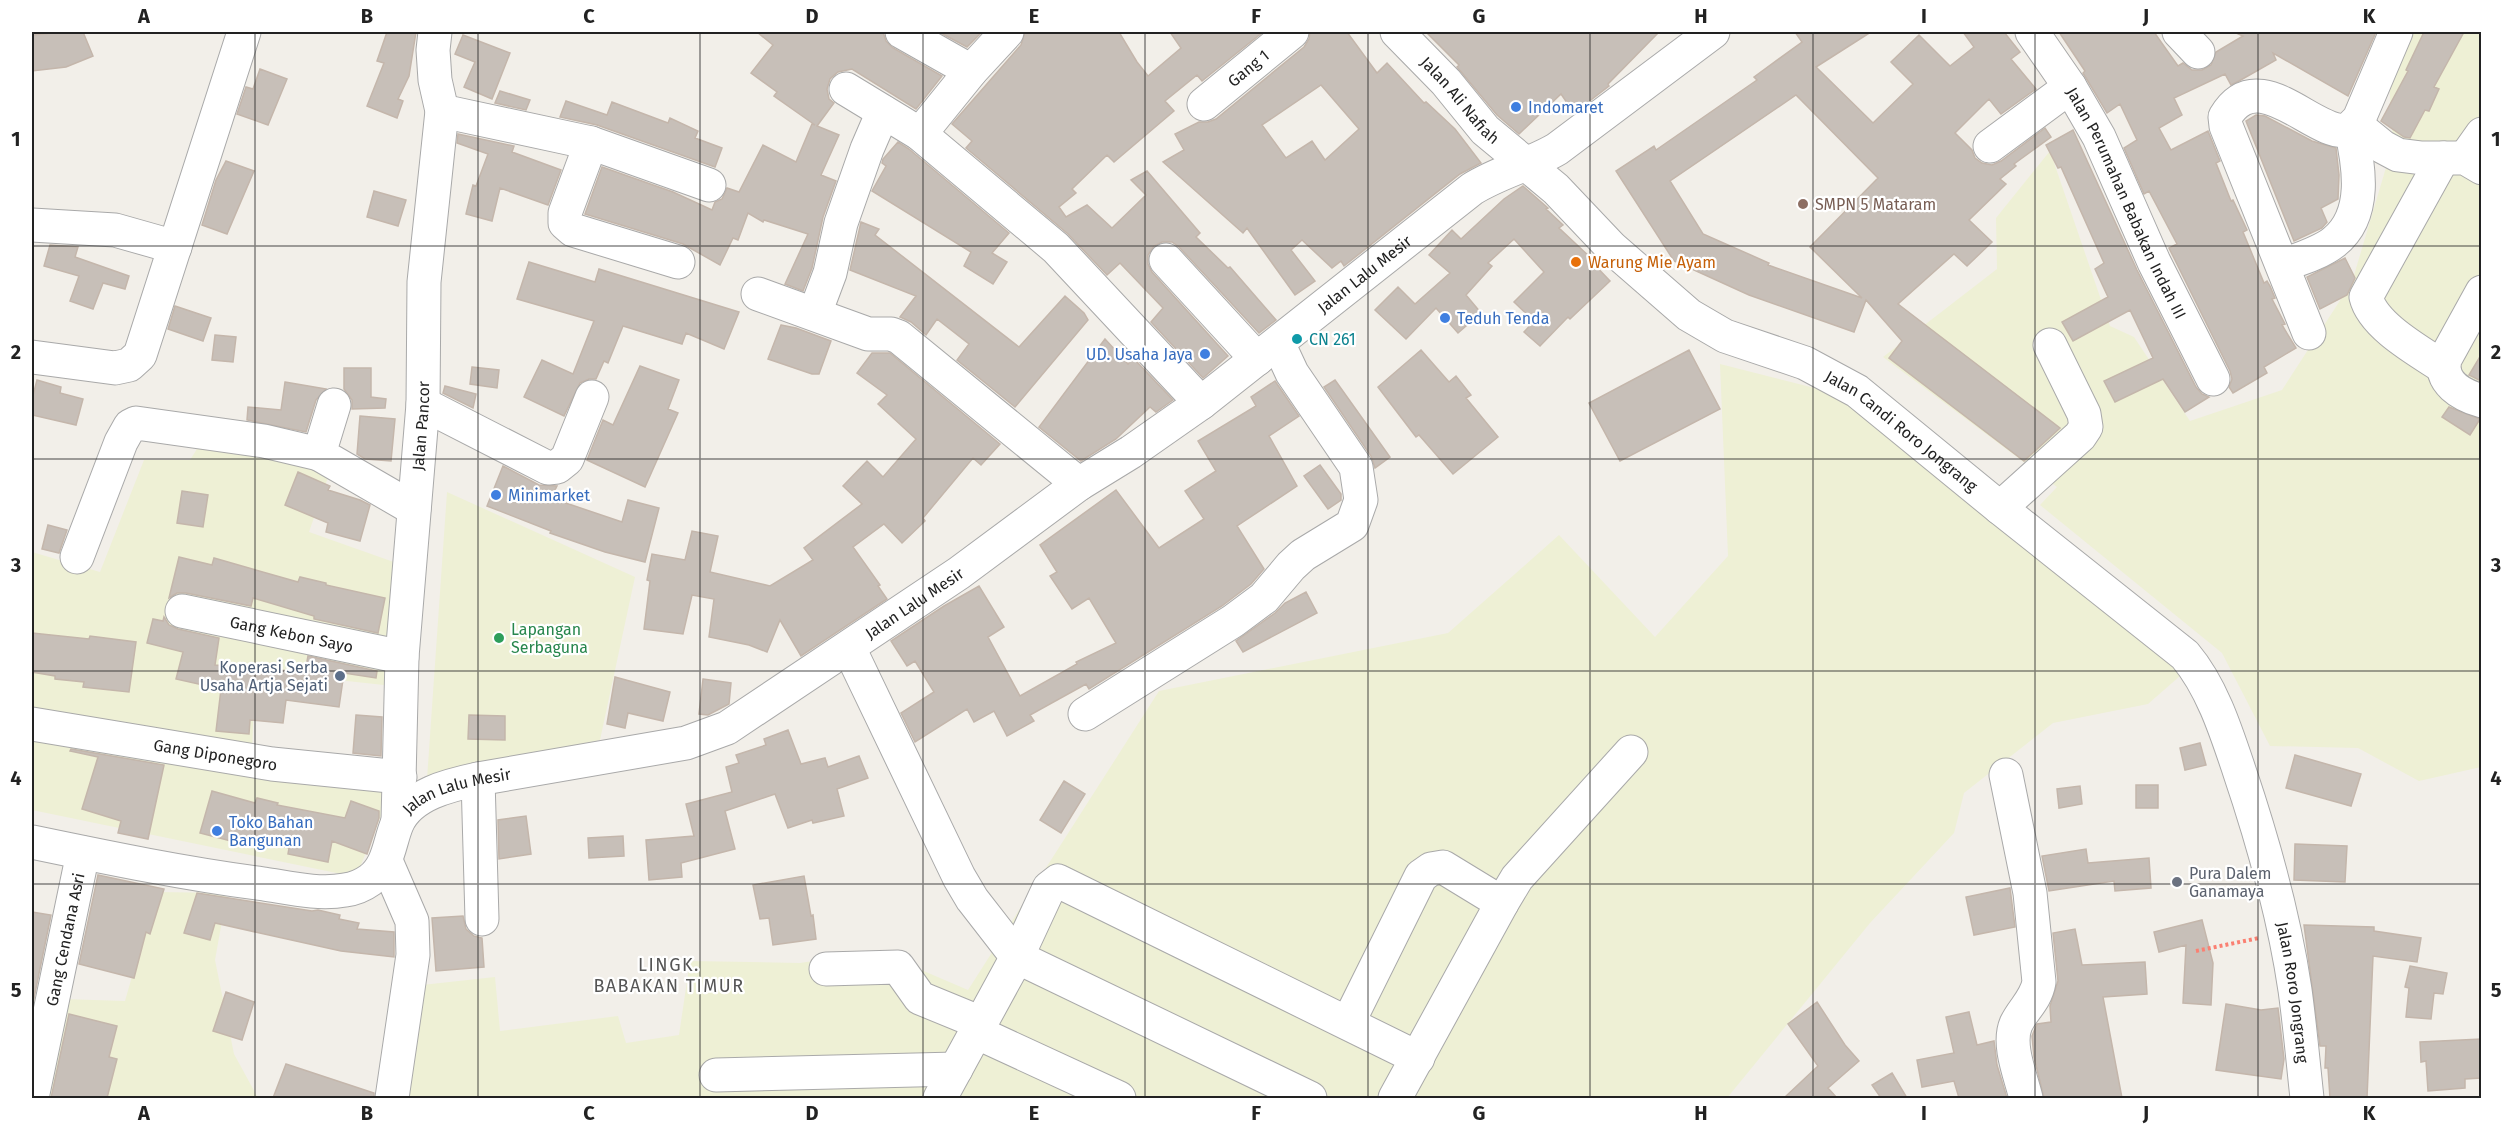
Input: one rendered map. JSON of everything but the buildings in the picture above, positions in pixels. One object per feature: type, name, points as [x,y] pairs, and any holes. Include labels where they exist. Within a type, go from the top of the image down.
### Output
[{"type":"street","points":[[32,357],[115,368],[133,362],[142,351],[244,32]]},
{"type":"street","name":"Jalan Pancor","points":[[398,821],[402,657],[423,404],[424,282],[442,111],[434,73],[435,32]]},
{"type":"street","points":[[902,32],[971,71]]},
{"type":"street","points":[[920,134],[1006,32]]},
{"type":"street","name":"Gang 1","points":[[1204,104],[1292,32]]},
{"type":"street","name":"Jalan Ali Nafiah","points":[[1397,32],[1446,82],[1485,130],[1526,164]]},
{"type":"street","name":"Jalan Lalu Mesir","points":[[32,842],[241,881],[333,891],[345,890],[365,883],[375,876],[386,861],[398,821],[421,799],[435,791],[478,779],[700,739],[738,721],[959,573],[1079,484],[1131,452],[1201,403],[1472,189],[1500,173],[1557,149],[1713,32]]},
{"type":"street","name":"Jalan Perumahan Babakan Indah III","points":[[2032,32],[2070,87],[2099,137],[2163,281],[2213,379]]},
{"type":"street","points":[[2283,265],[2333,243],[2348,225],[2359,182],[2353,127],[2396,32]]},
{"type":"street","points":[[1990,146],[2070,87]]},
{"type":"street","points":[[846,89],[920,134],[1068,260],[1201,403]]},
{"type":"street","points":[[2309,333],[2226,126],[2225,117],[2233,106],[2245,100],[2269,98],[2284,103],[2335,131],[2345,131],[2353,127]]},
{"type":"street","points":[[442,111],[591,143],[709,184]]},
{"type":"street","points":[[815,314],[830,273],[841,223],[867,149],[883,112]]},
{"type":"street","points":[[2353,127],[2398,155],[2468,155]]},
{"type":"street","points":[[591,143],[565,213],[565,224],[573,230],[678,262]]},
{"type":"street","points":[[2443,367],[2392,332],[2377,318],[2366,297],[2468,155]]},
{"type":"street","name":"Jalan Candi Roro Jongrang","points":[[1526,164],[1556,189],[1612,248],[1689,315],[1725,336],[1805,363],[1857,391],[2185,655],[2209,694],[2232,750]]},
{"type":"street","points":[[32,225],[115,230],[175,247]]},
{"type":"street","points":[[1085,714],[1233,621],[1263,598],[1303,555],[1352,525],[1361,500],[1356,467],[1292,373],[1166,260]]},
{"type":"street","points":[[2481,292],[2445,359],[2443,367],[2447,379],[2457,391],[2481,401]]},
{"type":"street","points":[[758,294],[868,334],[891,334],[903,339],[1079,484]]},
{"type":"street","points":[[2000,508],[2080,436],[2086,427],[2084,414],[2050,345]]},
{"type":"street","points":[[423,404],[548,468],[557,467],[567,459],[592,397]]},
{"type":"street","points":[[319,454],[334,405]]},
{"type":"street","points":[[77,557],[120,442],[130,426],[136,423],[264,441],[319,454],[414,509]]},
{"type":"street","name":"Gang Kebon Sayo","points":[[182,611],[402,657]]},
{"type":"street","points":[[849,648],[958,877],[1017,957],[1300,1096]]},
{"type":"street","name":"Gang Diponegoro","points":[[32,724],[272,764],[400,777]]},
{"type":"street","name":"Jalan Roro Jongrang","points":[[2232,750],[2273,883],[2295,991],[2307,1098]]},
{"type":"street","points":[[1395,1098],[1517,878],[1631,752]]},
{"type":"street","points":[[2006,775],[2030,893],[2039,982],[2037,993],[2016,1024],[2013,1037],[2026,1098]]},
{"type":"street","points":[[478,779],[482,919]]},
{"type":"street","name":"Gang Cendana Asri","points":[[32,1098],[83,853]]},
{"type":"street","points":[[386,861],[412,921],[413,955],[392,1098]]},
{"type":"street","points":[[1347,1023],[1421,876],[1431,868],[1443,867],[1502,903]]},
{"type":"street","points":[[940,1098],[1017,957],[1049,888],[1058,881],[1418,1058]]},
{"type":"street","points":[[826,969],[898,968],[920,998],[1119,1098]]},
{"type":"street","points":[[716,1075],[956,1069]]},
{"type":"path","points":[[2196,951],[2283,932]]},
{"type":"green space","points":[[2386,32],[2481,32],[2481,767],[2419,781],[2358,748],[2270,746],[2222,653],[2040,505],[2057,487],[1883,357],[1997,269],[1996,218],[2050,151],[2110,326],[2134,337],[2190,421],[2282,390],[2352,282],[2393,144]]},
{"type":"green space","points":[[1720,364],[1842,395],[2188,669],[2148,704],[2053,723],[1964,793],[1954,833],[1870,923],[1727,1098],[392,1098],[422,985],[495,977],[500,1031],[618,1016],[626,1043],[679,1035],[690,961],[800,963],[877,951],[968,990],[1159,691],[1448,633],[1559,535],[1655,637],[1728,556]]},
{"type":"green space","points":[[207,433],[334,460],[309,532],[405,566],[393,686],[255,671],[252,753],[393,786],[356,877],[32,810],[32,552],[100,572],[144,460],[190,460]]},
{"type":"green space","points":[[447,492],[635,577],[600,740],[427,779]]},
{"type":"green space","points":[[156,892],[227,893],[215,960],[234,1054],[258,1098],[32,1098],[32,998],[125,1001]]},
{"type":"place","name":"Indomaret","points":[[1516,107]]},
{"type":"place","name":"SMPN 5 Mataram","points":[[1803,204]]},
{"type":"place","name":"Warung Mie Ayam","points":[[1576,262]]},
{"type":"place","name":"Teduh Tenda","points":[[1445,318]]},
{"type":"place","name":"CN 261","points":[[1297,339]]},
{"type":"place","name":"UD. Usaha Jaya","points":[[1205,354]]},
{"type":"place","name":"Minimarket","points":[[496,495]]},
{"type":"place","name":"Lapangan Serbaguna","points":[[499,638]]},
{"type":"place","name":"Koperasi Serba Usaha Artja Sejati","points":[[340,676]]},
{"type":"place","name":"Toko Bahan Bangunan","points":[[217,831]]},
{"type":"place","name":"Pura Dalem Ganamaya","points":[[2177,882]]},
{"type":"district","name":"LINGK. BABAKAN TIMUR","points":[[669,975]]}]
